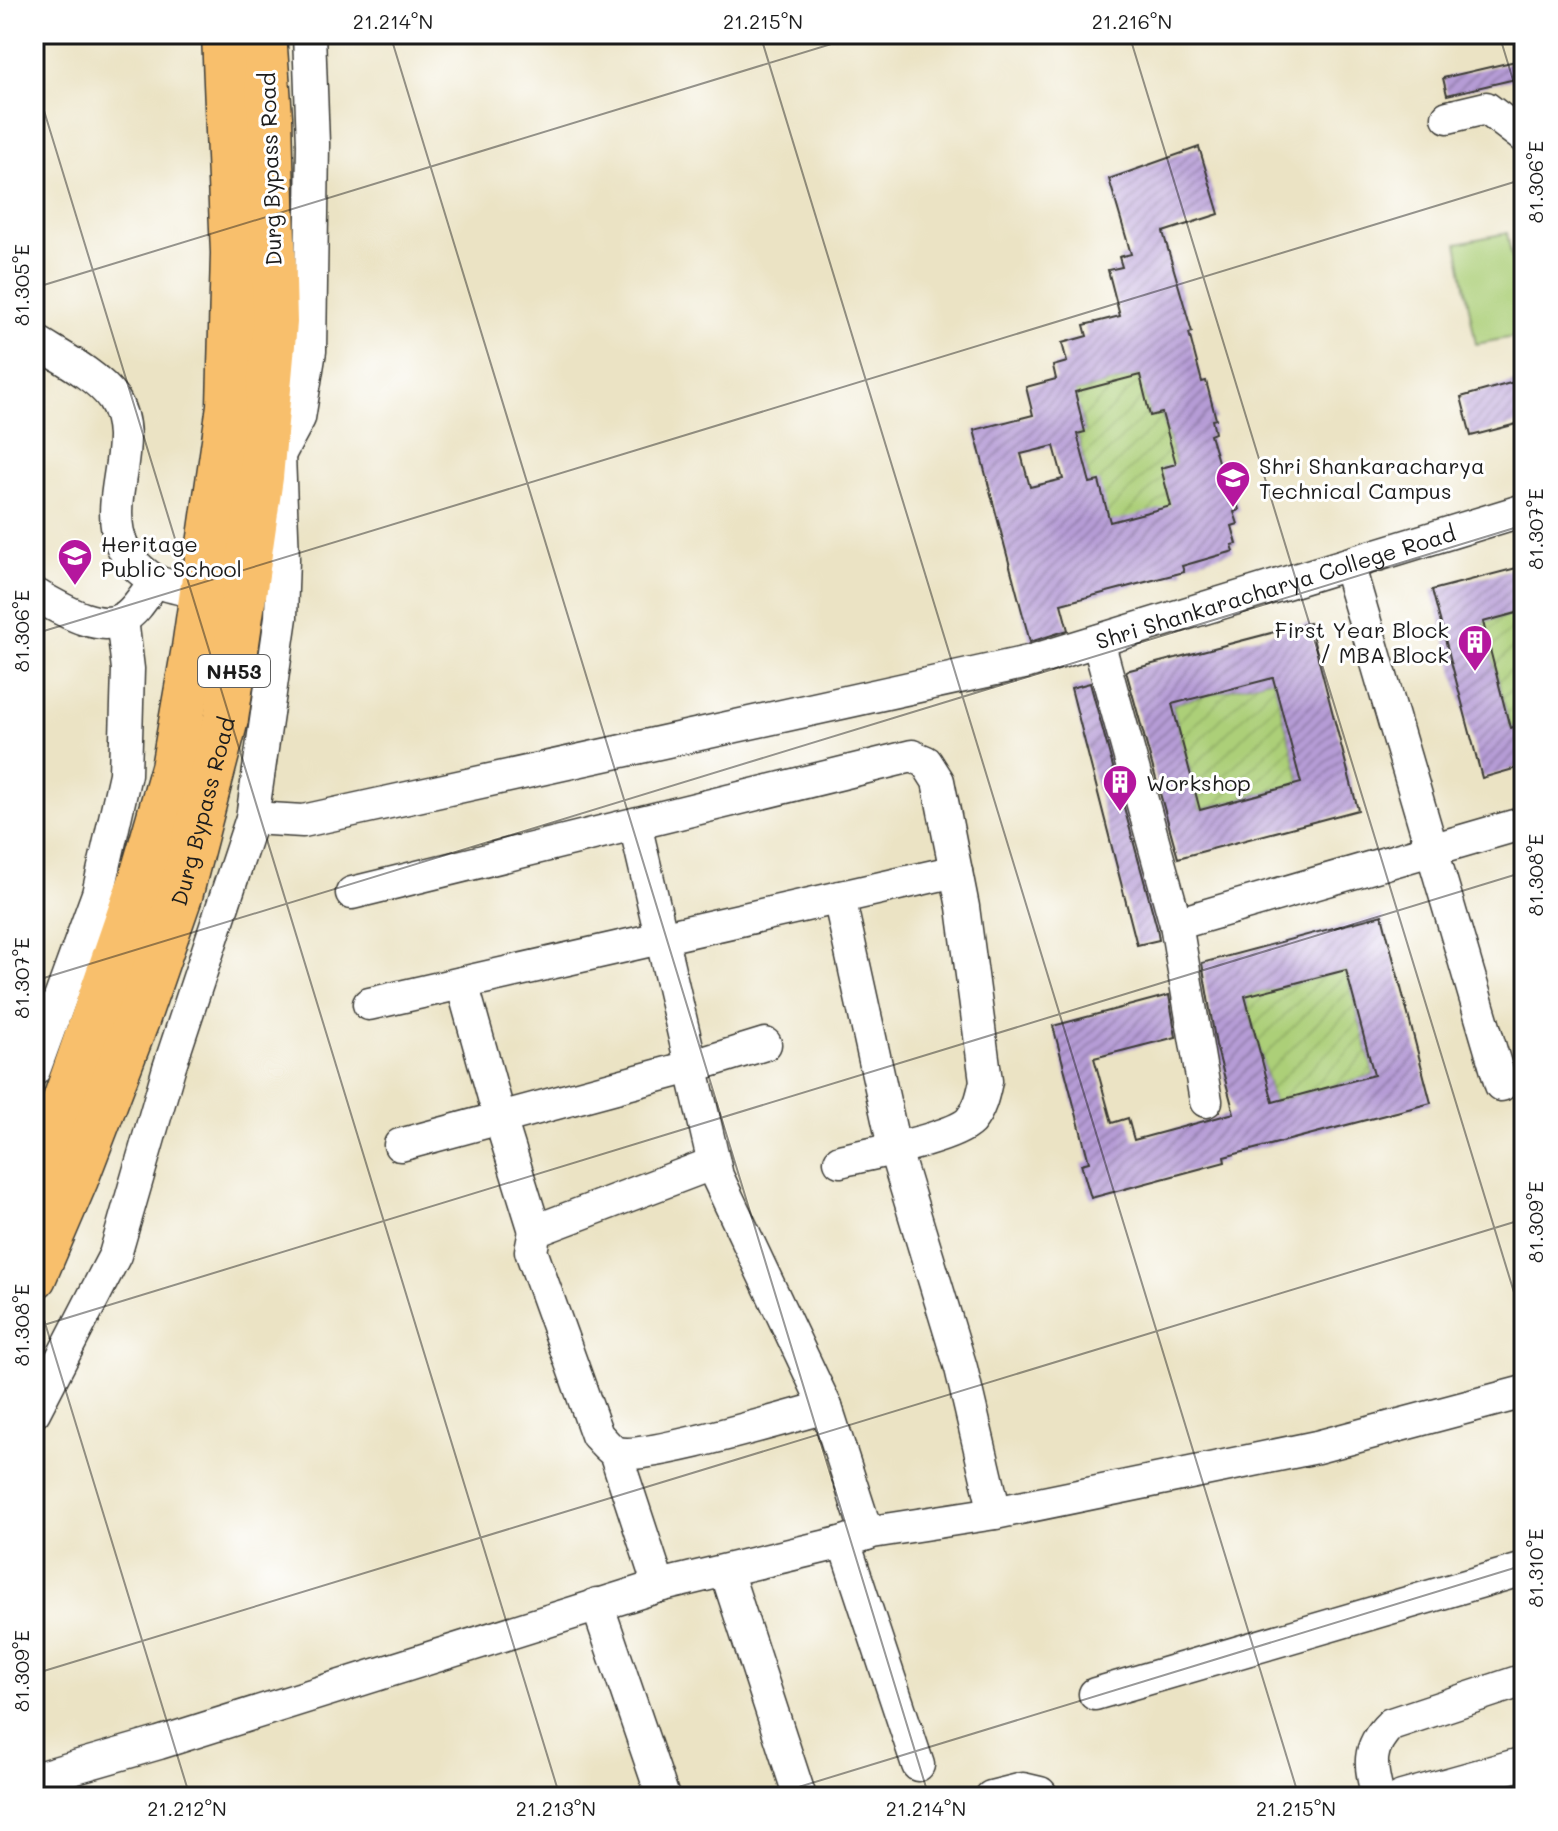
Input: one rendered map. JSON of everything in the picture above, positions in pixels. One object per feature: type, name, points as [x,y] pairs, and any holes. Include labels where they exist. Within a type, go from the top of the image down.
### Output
[{"type":"highway","name":"Durg Bypass Road","points":[[34,1180],[85,1045],[144,868],[173,768],[194,648],[229,406],[233,253],[224,34]]},
{"type":"highway","name":"Durg Bypass Road","points":[[34,1277],[76,1179],[137,1020],[180,896],[226,719],[270,466],[275,322],[270,117],[264,34]]},
{"type":"street","points":[[34,1412],[115,1255],[169,1068],[252,818],[281,617],[283,559],[270,466],[299,418],[310,351],[313,144],[309,34]]},
{"type":"street","points":[[1448,117],[1486,108],[1524,137]]},
{"type":"street","points":[[34,340],[100,384],[114,400],[123,436],[115,519],[124,550],[155,581],[201,593]]},
{"type":"street","name":"Shri Shankaracharya College Road","points":[[252,818],[303,821],[1028,662],[1524,510]]},
{"type":"street","points":[[1348,564],[1501,1085]]},
{"type":"street","points":[[34,594],[94,622],[108,624],[130,613],[155,581]]},
{"type":"street","points":[[34,1070],[98,894],[125,774],[128,669],[122,619]]},
{"type":"street","points":[[1098,641],[1176,924],[1206,1101]]},
{"type":"street","points":[[352,893],[912,756],[926,762],[938,781],[956,871],[986,1081],[981,1104],[969,1122],[941,1135],[840,1161]]},
{"type":"street","points":[[1176,924],[1524,823]]},
{"type":"street","points":[[635,824],[717,1176],[826,1407],[856,1538],[918,1765]]},
{"type":"street","points":[[369,1004],[956,871]]},
{"type":"street","points":[[839,897],[894,1147],[961,1368],[995,1513]]},
{"type":"street","points":[[462,983],[535,1231],[531,1251],[597,1435],[615,1452],[659,1586]]},
{"type":"street","points":[[400,1145],[765,1044]]},
{"type":"street","points":[[535,1231],[714,1163]]},
{"type":"street","points":[[34,1779],[159,1743],[659,1586],[856,1538],[1317,1447],[1524,1392]]},
{"type":"street","points":[[615,1452],[634,1454],[674,1447],[826,1407]]},
{"type":"street","points":[[1095,1694],[1524,1569]]},
{"type":"street","points":[[726,1571],[800,1797]]},
{"type":"street","points":[[597,1604],[663,1797]]},
{"type":"street","points":[[1378,1797],[1372,1773],[1372,1751],[1379,1735],[1391,1724],[1524,1680]]},
{"type":"street","points":[[1402,1797],[1524,1763]]},
{"type":"street","points":[[991,1797],[1023,1789],[1040,1793],[1043,1797]]},
{"type":"green space","points":[[1507,233],[1524,335],[1476,344],[1457,243]]},
{"type":"green space","points":[[1153,371],[1145,395],[1150,416],[1162,413],[1176,464],[1184,515],[1110,522],[1090,483],[1077,434],[1085,431],[1079,408],[1065,395]]},
{"type":"green space","points":[[1524,611],[1524,724],[1510,728],[1483,622]]},
{"type":"green space","points":[[1273,678],[1301,783],[1200,810],[1172,704]]},
{"type":"green space","points":[[1346,970],[1374,1075],[1273,1102],[1245,996]]},
{"type":"building","points":[[1524,59],[1524,77],[1447,95],[1443,78]]},
{"type":"building","points":[[1199,147],[1219,214],[1163,232],[1192,332],[1189,333],[1202,382],[1206,381],[1216,419],[1212,420],[1215,433],[1210,435],[1225,481],[1230,479],[1239,510],[1234,512],[1238,524],[1232,526],[1237,544],[1232,545],[1234,551],[1182,566],[1184,572],[1061,604],[1068,630],[1030,642],[974,430],[1033,415],[1026,387],[1056,379],[1053,366],[1067,362],[1062,343],[1087,336],[1084,325],[1120,316],[1108,270],[1122,267],[1119,257],[1131,254],[1109,179]],"holes":[[[1140,375],[1150,416],[1162,413],[1176,464],[1161,468],[1171,506],[1110,522],[1099,481],[1090,483],[1077,434],[1085,432],[1075,392]],[[1054,446],[1063,479],[1030,487],[1021,454]]]},
{"type":"building","points":[[1514,382],[1524,422],[1471,436],[1461,397]]},
{"type":"building","name":"First Year Block / MBA Block","points":[[1524,566],[1524,611],[1483,622],[1510,728],[1524,724],[1524,766],[1482,778],[1432,590]]},
{"type":"building","points":[[1309,623],[1358,810],[1178,858],[1126,671]],"holes":[[[1273,678],[1301,783],[1200,810],[1172,704]]]},
{"type":"building","name":"Workshop","points":[[1090,683],[1157,928],[1159,940],[1137,945],[1071,688]]},
{"type":"building","points":[[1382,915],[1431,1103],[1224,1157],[1225,1162],[1091,1198],[1081,1164],[1089,1162],[1053,1026],[1169,995],[1176,1037],[1094,1058],[1112,1123],[1128,1118],[1134,1140],[1234,1113],[1216,1045],[1202,963]],"holes":[[[1346,970],[1374,1075],[1273,1102],[1245,996]]]},
{"type":"place","name":"Shri Shankaracharya Technical Campus","points":[[1233,509]]},
{"type":"place","name":"Heritage Public School","points":[[75,587]]},
{"type":"place","name":"First Year Block / MBA Block","points":[[1475,673]]},
{"type":"place","name":"Workshop","points":[[1120,813]]}]
